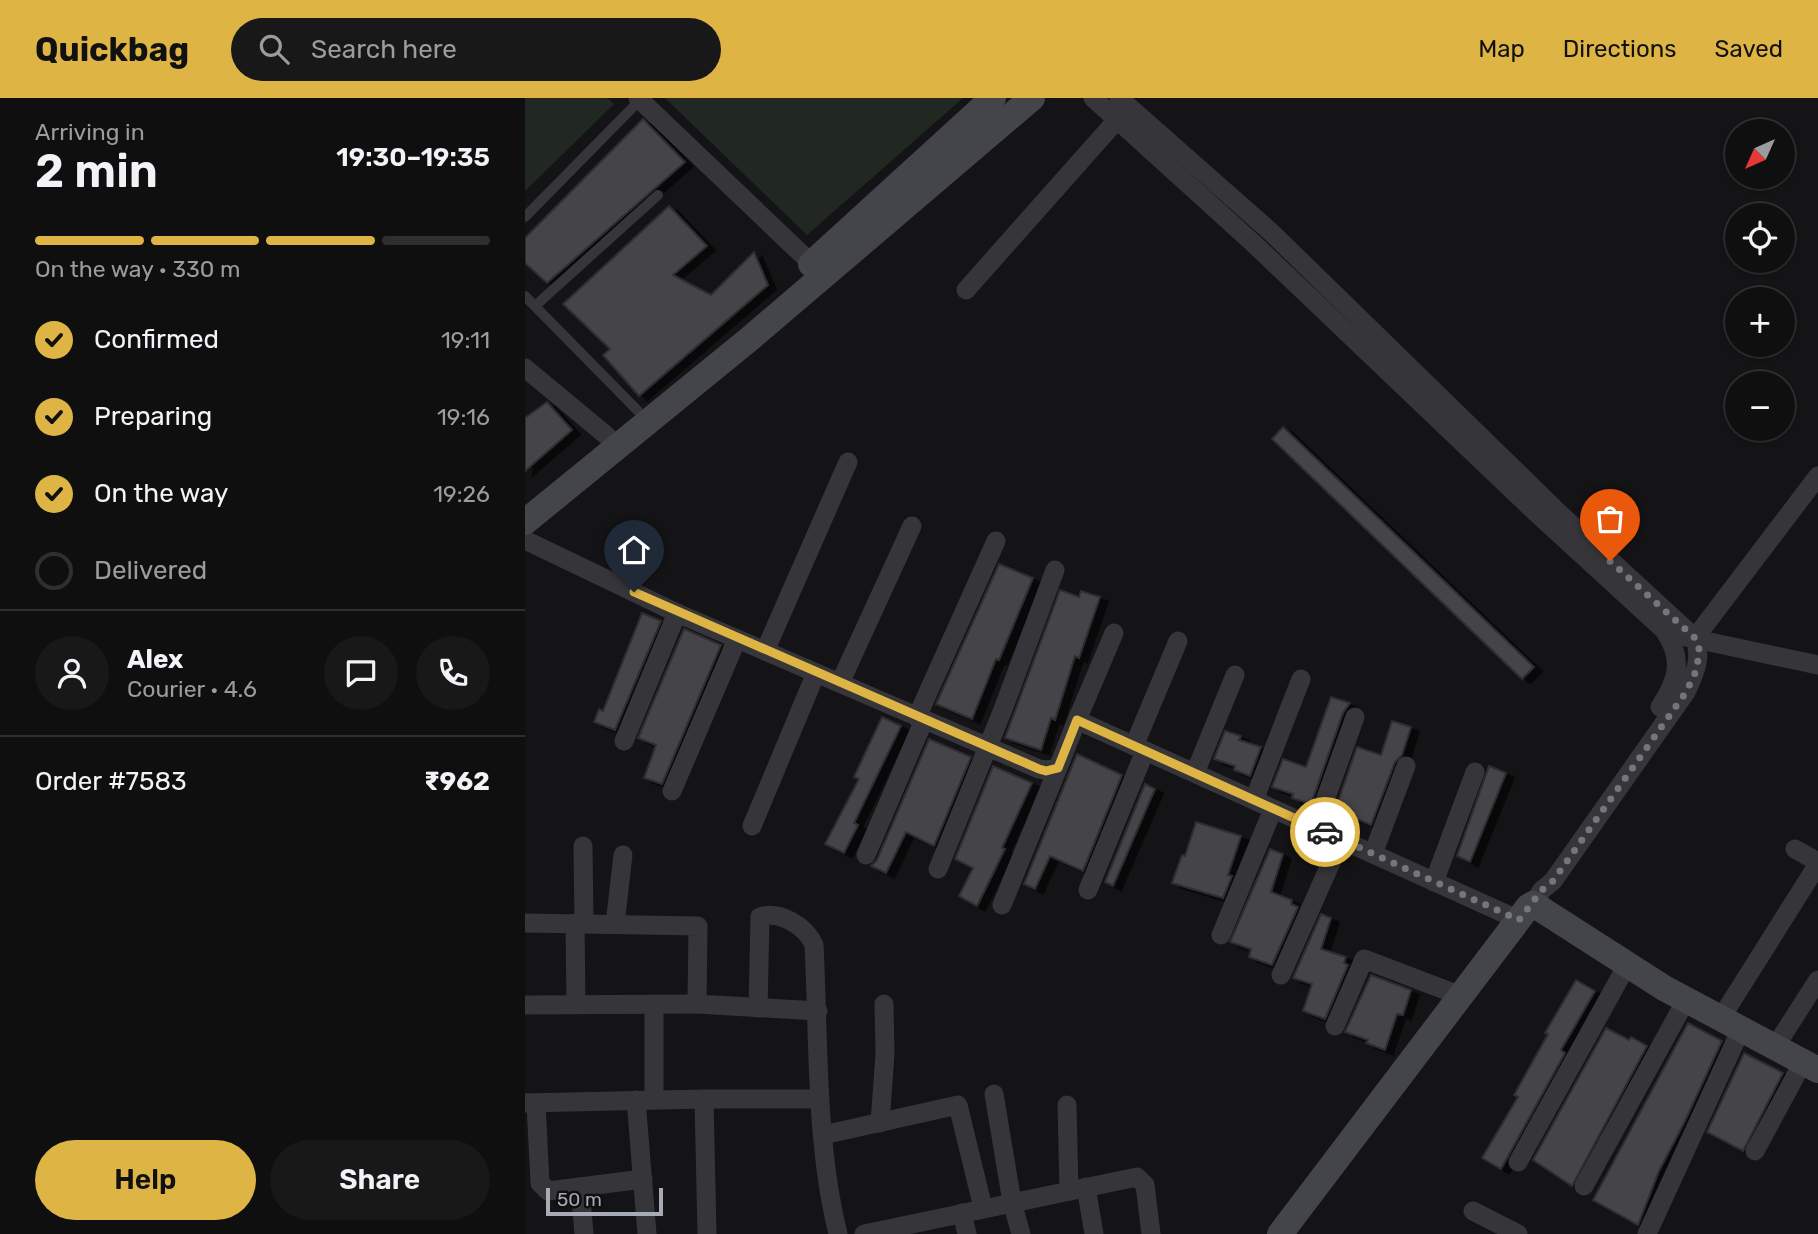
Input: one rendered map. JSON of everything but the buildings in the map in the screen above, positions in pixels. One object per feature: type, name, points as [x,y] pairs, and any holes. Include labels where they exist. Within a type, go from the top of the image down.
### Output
[{"type":"street","points":[[525,502],[638,411],[693,376],[811,263],[993,98]]},
{"type":"street","points":[[525,522],[693,376],[1032,98]]},
{"type":"street","points":[[1093,98],[1253,243],[1667,634],[1677,660],[1672,690],[1545,877],[1531,905]]},
{"type":"street","points":[[1119,98],[1267,228],[1559,513],[1695,638],[1699,649],[1696,671],[1686,692],[1553,881],[1531,905],[1288,1225]]},
{"type":"street","points":[[639,99],[811,263]]},
{"type":"street","points":[[966,290],[1116,121]]},
{"type":"street","points":[[1253,243],[1267,228]]},
{"type":"street","points":[[1283,273],[1297,257]]},
{"type":"street","points":[[525,368],[607,436]]},
{"type":"street","points":[[765,651],[848,462]]},
{"type":"street","points":[[1695,638],[1818,476]]},
{"type":"street","points":[[840,683],[912,526]]},
{"type":"street","points":[[525,540],[677,613],[920,719],[1039,769],[1046,771],[1058,768]]},
{"type":"street","points":[[866,855],[920,719],[996,541]]},
{"type":"street","points":[[938,869],[1055,570]]},
{"type":"street","points":[[624,741],[677,613]]},
{"type":"street","points":[[1002,905],[1114,633]]},
{"type":"street","points":[[1667,634],[1818,665]]},
{"type":"street","points":[[672,791],[737,639]]},
{"type":"street","points":[[1088,890],[1178,641]]},
{"type":"street","points":[[752,825],[816,673]]},
{"type":"street","points":[[1195,774],[1235,675]]},
{"type":"street","points":[[1254,800],[1301,679]]},
{"type":"street","points":[[1315,828],[1355,717]]},
{"type":"street","points":[[1077,720],[1434,882],[1531,905],[1686,1000],[1810,1066],[1755,1151]]},
{"type":"street","points":[[1373,854],[1406,766]]},
{"type":"street","points":[[1434,882],[1475,772]]},
{"type":"street","points":[[1221,935],[1273,809]]},
{"type":"street","points":[[1281,975],[1341,840]]},
{"type":"street","points":[[576,1004],[583,846]]},
{"type":"street","points":[[1647,1234],[1731,1024],[1818,863],[1795,849]]},
{"type":"street","points":[[615,924],[623,855]]},
{"type":"street","points":[[758,1008],[760,917],[772,915],[798,926],[813,940],[823,1135],[830,1201],[838,1234]]},
{"type":"street","points":[[525,923],[698,926],[697,1004]]},
{"type":"street","points":[[1335,1026],[1364,959],[1461,996]]},
{"type":"street","points":[[1518,1162],[1627,965]]},
{"type":"street","points":[[1775,1047],[1818,980]]},
{"type":"street","points":[[1584,1186],[1686,1000]]},
{"type":"street","points":[[647,1234],[643,1179],[645,1100],[654,1004]]},
{"type":"street","points":[[525,1005],[697,1004],[817,1011]]},
{"type":"street","points":[[880,1123],[885,1054],[884,1004]]},
{"type":"street","points":[[994,1094],[1012,1202],[1021,1234]]},
{"type":"street","points":[[704,1099],[707,1234]]},
{"type":"street","points":[[643,1179],[548,1191],[540,1183],[530,1103],[820,1099]]},
{"type":"street","points":[[823,1135],[958,1105],[983,1208]]},
{"type":"street","points":[[1067,1105],[1077,1189],[1094,1234]]},
{"type":"street","points":[[864,1234],[914,1228],[983,1208],[1137,1177],[1145,1185],[1151,1234]]},
{"type":"street","points":[[580,1187],[584,1234]]},
{"type":"street","points":[[1473,1211],[1495,1229],[1518,1234]]},
{"type":"street","points":[[962,1213],[967,1234]]},
{"type":"lane","points":[[525,217],[639,99]]},
{"type":"lane","points":[[535,306],[658,195]]},
{"type":"lane","points":[[525,296],[638,411]]},
{"type":"shaded area","points":[[525,98],[607,98],[614,104],[525,191]]},
{"type":"shaded area","points":[[665,98],[963,98],[807,235]]},
{"type":"way so far","points":[[1325,832],[1519,920],[1542,890],[1553,881],[1676,707],[1696,671],[1699,649],[1695,638],[1610,561]]},
{"type":"route","points":[[634,592],[1039,769],[1046,771],[1058,768],[1077,720],[1325,832]]}]
